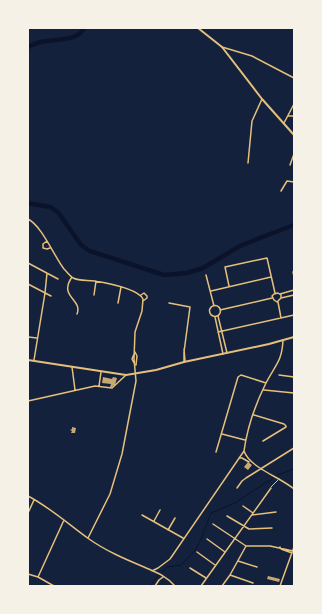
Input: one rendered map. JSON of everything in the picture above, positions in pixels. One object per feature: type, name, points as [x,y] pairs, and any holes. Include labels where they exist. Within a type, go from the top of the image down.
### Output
[{"type":"main road","points":[[198,28],[222,47],[262,99],[294,135]]},
{"type":"main road","points":[[28,360],[126,375],[136,374],[184,361],[223,354],[294,337]]},
{"type":"street","points":[[222,47],[252,56],[294,78]]},
{"type":"street","points":[[248,163],[252,121],[262,99]]},
{"type":"street","points":[[284,124],[294,104]]},
{"type":"street","points":[[288,116],[294,116]]},
{"type":"street","points":[[290,166],[294,154]]},
{"type":"street","points":[[281,191],[287,181],[294,182]]},
{"type":"street","points":[[28,219],[37,226],[59,262],[72,277],[78,280],[121,287],[141,295],[144,294],[147,298],[143,301]]},
{"type":"street","points":[[47,241],[43,244],[43,248],[47,250],[50,248]]},
{"type":"street","points":[[229,286],[225,267],[268,258],[275,293],[272,298]]},
{"type":"street","points":[[28,263],[58,279]]},
{"type":"street","points":[[293,272],[294,276]]},
{"type":"street","points":[[34,361],[46,293],[47,273]]},
{"type":"street","points":[[206,275],[214,306]]},
{"type":"street","points":[[72,277],[67,285],[67,289],[69,295],[77,305],[79,310],[77,314]]},
{"type":"street","points":[[211,291],[271,277]]},
{"type":"street","points":[[94,295],[96,282]]},
{"type":"street","points":[[28,284],[51,296]]},
{"type":"street","points":[[118,302],[121,287]]},
{"type":"street","points":[[275,293],[280,294],[294,290]]},
{"type":"street","points":[[280,294],[281,298]]},
{"type":"street","points":[[88,538],[106,504],[117,474],[127,432],[136,381],[136,326],[142,311],[143,301],[141,295]]},
{"type":"street","points":[[278,301],[281,298],[294,295]]},
{"type":"street","points":[[220,310],[272,298],[278,301]]},
{"type":"street","points":[[278,301],[282,318]]},
{"type":"street","points":[[169,303],[190,307],[184,349],[184,361]]},
{"type":"street","points":[[214,306],[218,307],[220,310]]},
{"type":"street","points":[[214,306],[210,309],[210,313],[215,317],[223,354]]},
{"type":"street","points":[[220,310],[218,316],[227,353]]},
{"type":"street","points":[[218,332],[294,315]]},
{"type":"street","points":[[28,337],[37,338]]},
{"type":"street","points":[[152,571],[170,559],[244,451],[245,440],[266,383],[282,355],[283,340]]},
{"type":"street","points":[[72,367],[75,390]]},
{"type":"street","points":[[99,386],[101,372]]},
{"type":"street","points":[[28,401],[99,386],[113,388],[126,375]]},
{"type":"street","points":[[279,375],[294,377]]},
{"type":"street","points":[[216,452],[238,377],[241,376],[266,383]]},
{"type":"street","points":[[264,390],[294,393]]},
{"type":"street","points":[[254,415],[284,424],[286,426],[263,441]]},
{"type":"street","points":[[222,434],[245,440]]},
{"type":"street","points":[[237,488],[242,481],[294,448]]},
{"type":"street","points":[[244,451],[251,463]]},
{"type":"street","points":[[239,458],[242,458],[274,475],[294,489]]},
{"type":"street","points":[[201,586],[252,514],[279,479]]},
{"type":"street","points":[[28,496],[53,510],[88,538],[115,554],[168,579],[175,586]]},
{"type":"street","points":[[28,512],[34,499]]},
{"type":"street","points":[[243,506],[252,514],[276,512]]},
{"type":"street","points":[[154,521],[160,510]]},
{"type":"street","points":[[142,514],[183,538]]},
{"type":"street","points":[[227,516],[249,529],[272,528]]},
{"type":"street","points":[[168,530],[175,518]]},
{"type":"street","points":[[38,576],[64,520]]},
{"type":"street","points":[[213,524],[246,546],[280,547],[281,550],[292,552]]},
{"type":"street","points":[[207,539],[225,552]]},
{"type":"street","points":[[222,586],[230,575],[246,546]]},
{"type":"street","points":[[280,586],[294,547]]},
{"type":"street","points":[[198,552],[215,565]]},
{"type":"street","points":[[238,561],[257,567]]},
{"type":"street","points":[[158,568],[158,574]]},
{"type":"street","points":[[190,568],[206,578]]},
{"type":"street","points":[[28,574],[38,576],[54,586]]},
{"type":"street","points":[[230,575],[252,583]]},
{"type":"street","points":[[155,586],[162,576]]},
{"type":"building","points":[[103,377],[112,379],[113,377],[117,378],[115,385],[110,387],[111,384],[102,383]]},
{"type":"building","points":[[72,427],[76,428],[75,433],[71,433],[72,431],[70,430]]},
{"type":"building","points":[[248,462],[252,465],[248,470],[244,467]]},
{"type":"building","points":[[268,576],[280,579],[279,582],[267,579]]},
{"type":"waterway","points":[[28,47],[36,43],[76,36],[81,33],[84,28]]},
{"type":"waterway","points":[[28,203],[50,207],[58,212],[81,245],[90,251],[164,275],[187,273],[203,268],[240,246],[294,225]]},
{"type":"waterway","points":[[148,586],[151,585],[167,567],[181,565],[196,549],[211,513],[235,503],[277,475],[294,469]]}]
